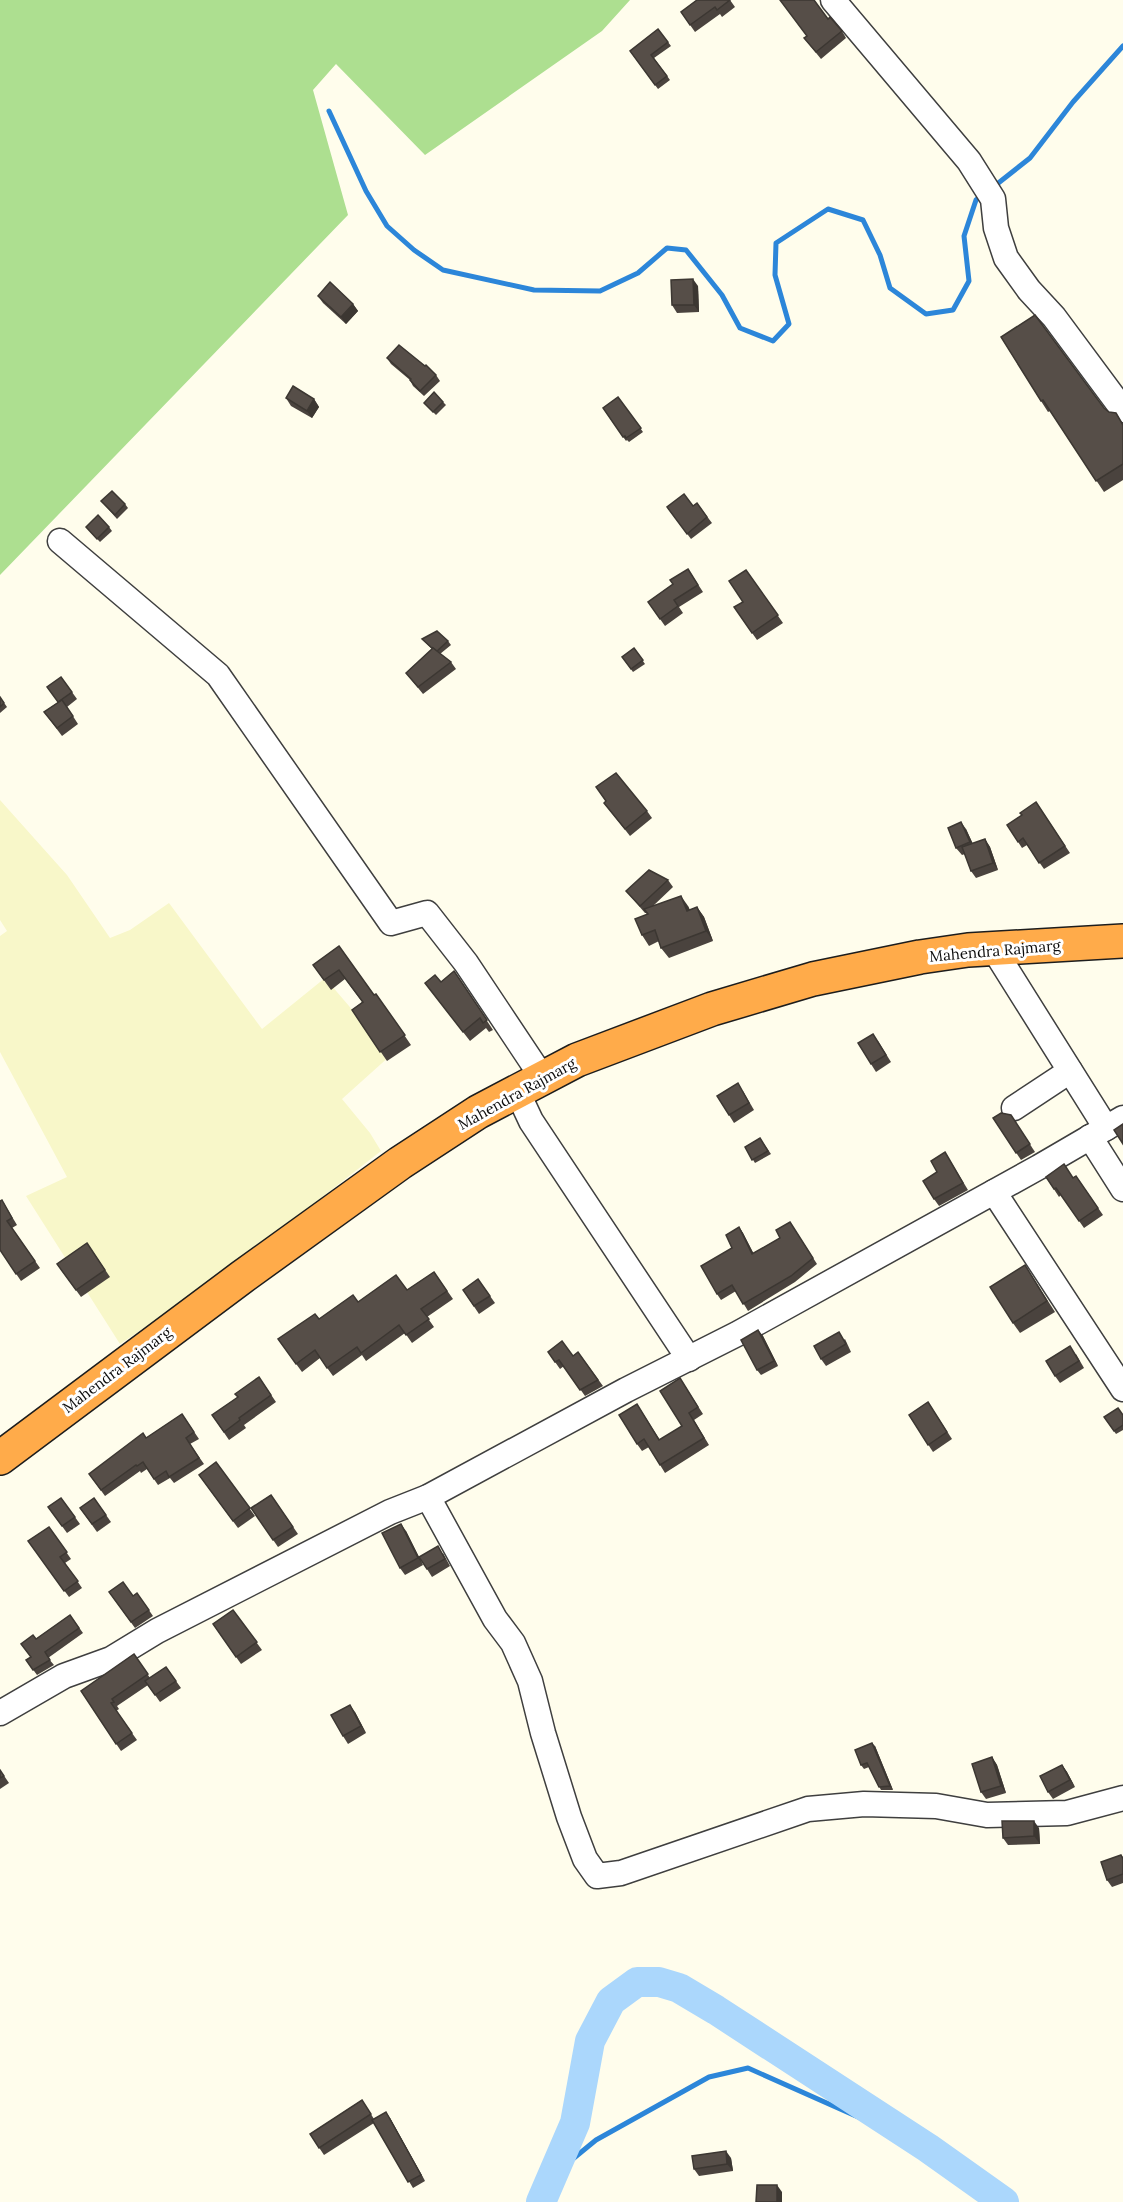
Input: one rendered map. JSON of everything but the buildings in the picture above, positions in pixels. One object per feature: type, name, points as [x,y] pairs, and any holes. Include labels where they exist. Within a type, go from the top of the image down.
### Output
[{"type":"highway","name":"Mahendra Rajmarg","points":[[0,1458],[242,1277],[400,1163],[478,1113],[530,1084],[589,1056],[712,1009],[813,979],[920,957],[993,948],[1123,942]]},
{"type":"street","points":[[833,0],[969,161],[993,199],[996,228],[1006,258],[1029,290],[1054,317],[1123,410]]},
{"type":"street","points":[[60,541],[218,675],[391,923],[427,913],[466,963],[530,1084],[531,1121],[689,1359]]},
{"type":"street","points":[[993,948],[1106,1128],[1123,1189]]},
{"type":"street","points":[[1014,1108],[1070,1071]]},
{"type":"street","points":[[0,1713],[64,1676],[111,1659],[157,1630],[353,1530],[428,1497],[689,1359],[1106,1128]]},
{"type":"street","points":[[994,1192],[1123,1389]]},
{"type":"street","points":[[428,1497],[495,1619],[513,1643],[530,1681],[543,1733],[569,1817],[585,1859],[597,1876],[621,1873],[808,1809],[864,1804],[936,1806],[987,1815],[1067,1814],[1123,1798]]},
{"type":"green space","points":[[0,0],[630,0],[602,31],[425,155],[336,64],[313,90],[348,215],[0,575]]},
{"type":"green space","points":[[0,800],[67,875],[110,938],[130,930],[169,903],[262,1029],[325,978],[391,1055],[342,1099],[370,1133],[381,1151],[275,1234],[177,1306],[120,1344],[26,1196],[67,1177],[0,1052],[0,936],[7,931],[0,920]]},
{"type":"waterway","points":[[992,188],[1030,158],[1073,102],[1123,46]]},
{"type":"waterway","points":[[329,111],[366,191],[387,226],[414,250],[443,270],[534,290],[600,291],[638,273],[667,248],[686,250],[722,295],[740,328],[773,341],[789,324],[775,275],[776,243],[828,209],[863,220],[880,255],[890,288],[926,314],[953,310],[969,281],[964,236],[976,200],[982,195]]},
{"type":"waterway","points":[[541,2202],[575,2123],[590,2041],[611,2001],[637,1982],[659,1982],[679,1988],[716,2010],[928,2148],[1004,2202]]},
{"type":"waterway","points":[[552,2176],[596,2140],[709,2077],[748,2068],[928,2148]]}]
